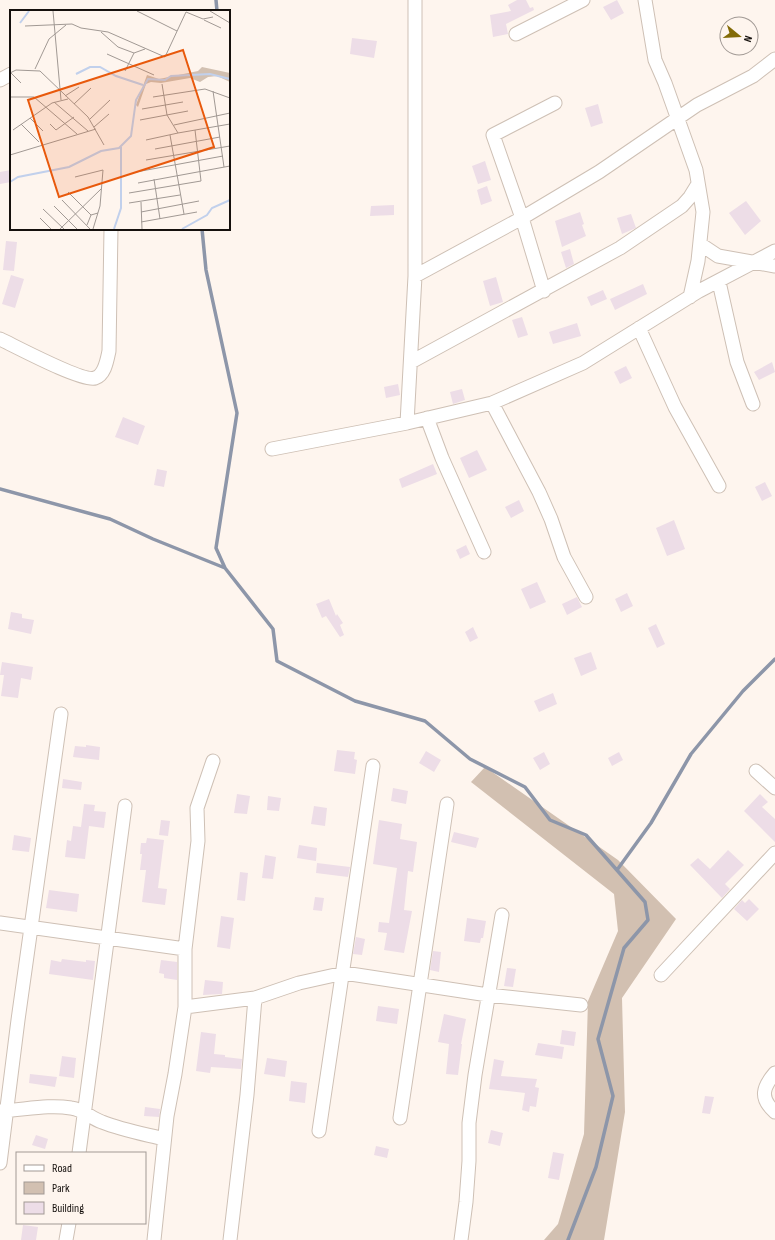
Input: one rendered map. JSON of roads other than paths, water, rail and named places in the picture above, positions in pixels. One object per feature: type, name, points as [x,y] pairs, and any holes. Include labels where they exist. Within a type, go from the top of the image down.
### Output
[{"type":"street","points":[[407,423],[415,276],[415,0]]},
{"type":"street","points":[[516,34],[583,0]]},
{"type":"street","points":[[645,0],[655,60],[696,170],[703,212],[700,244],[690,297]]},
{"type":"street","points":[[415,276],[522,218],[599,172],[678,120],[697,105],[753,76],[775,59]]},
{"type":"street","points":[[0,80],[10,75]]},
{"type":"street","points":[[544,291],[522,218],[493,135],[555,103]]},
{"type":"street","points":[[410,362],[544,291],[620,248],[682,206],[698,184]]},
{"type":"street","points":[[0,339],[65,370],[87,378],[95,378],[100,374],[107,363],[109,351],[111,230]]},
{"type":"street","points":[[700,244],[718,256],[775,266]]},
{"type":"street","points":[[272,449],[407,423],[492,403],[583,363],[690,297],[775,251]]},
{"type":"street","points":[[719,282],[737,362],[753,404]]},
{"type":"street","points":[[640,328],[675,407],[720,486]]},
{"type":"street","points":[[492,403],[539,492],[551,519],[564,557],[586,597]]},
{"type":"street","points":[[427,418],[442,458],[484,552]]},
{"type":"street","points":[[0,1163],[4,1111],[32,928],[62,714]]},
{"type":"street","points":[[154,1240],[164,1139],[185,1007],[185,949],[198,841],[197,808],[213,761]]},
{"type":"street","points":[[319,1131],[344,973],[373,766]]},
{"type":"street","points":[[756,770],[775,788]]},
{"type":"street","points":[[400,1118],[447,804]]},
{"type":"street","points":[[79,1152],[86,1112],[125,806]]},
{"type":"street","points":[[661,975],[775,853]]},
{"type":"street","points":[[460,1240],[469,1161],[469,1123],[488,995],[502,915]]},
{"type":"street","points":[[0,923],[185,949]]},
{"type":"street","points":[[185,1007],[255,998],[299,983],[344,973],[488,995],[580,1006]]},
{"type":"street","points":[[230,1240],[247,1095],[255,998]]},
{"type":"street","points":[[775,1073],[766,1084],[763,1092],[765,1099],[775,1112]]},
{"type":"street","points":[[4,1111],[71,1108],[86,1112],[100,1121],[112,1126],[164,1139]]},
{"type":"street","points":[[66,1240],[69,1224]]},
{"type":"waterway","points":[[216,0],[217,10]]},
{"type":"waterway","points":[[202,230],[206,270],[237,413],[216,548],[225,568],[273,629],[277,661],[355,701],[425,721],[470,759],[525,787],[550,820],[586,835],[645,902],[648,920],[624,948],[598,1039],[613,1096],[596,1167],[568,1240]]},
{"type":"waterway","points":[[0,489],[110,519],[153,539],[225,568]]},
{"type":"waterway","points":[[617,870],[651,823],[691,754],[743,691],[775,659]]}]
